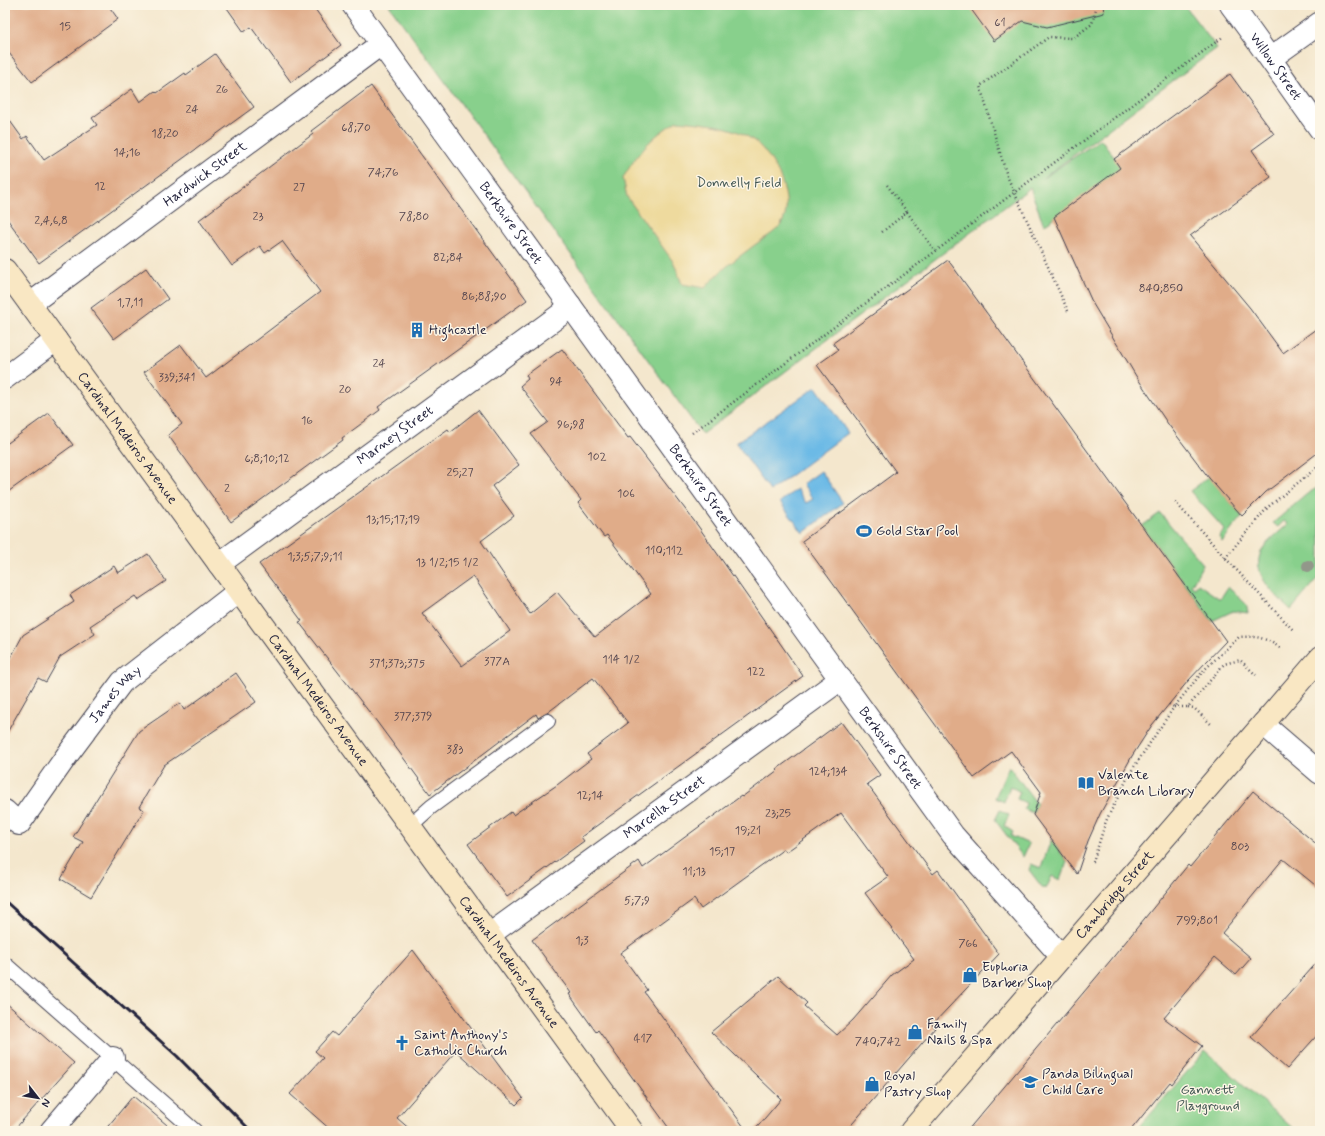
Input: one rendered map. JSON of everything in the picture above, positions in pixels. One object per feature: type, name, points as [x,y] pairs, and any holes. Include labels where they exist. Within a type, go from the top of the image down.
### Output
[{"type":"main road","name":"Cardinal Medeiros Avenue","points":[[5,270],[632,1131]]},
{"type":"main road","name":"Cambridge Street","points":[[911,1131],[1320,658]]},
{"type":"street","name":"Berkshire Street","points":[[353,5],[953,835],[1061,956]]},
{"type":"street","name":"Willow Street","points":[[1237,13],[1271,58],[1287,84],[1320,129]]},
{"type":"street","points":[[1271,58],[1320,23]]},
{"type":"street","name":"Hardwick Street","points":[[30,304],[381,44]]},
{"type":"street","name":"Marney Street","points":[[219,564],[560,315],[570,305]]},
{"type":"street","points":[[5,378],[56,340]]},
{"type":"street","name":"James Way","points":[[12,818],[68,754],[122,682],[239,592]]},
{"type":"street","name":"Marcella Street","points":[[489,935],[841,680]]},
{"type":"street","points":[[1263,724],[1320,773]]},
{"type":"street","points":[[51,1131],[113,1058]]},
{"type":"lane","points":[[410,826],[431,807],[548,721]]},
{"type":"lane","points":[[5,964],[195,1131]]},
{"type":"path","points":[[1068,311],[1007,176],[980,86],[1049,37],[1073,38],[1092,24],[1097,5]]},
{"type":"path","points":[[673,447],[1014,193],[1237,13]]},
{"type":"path","points":[[887,185],[935,251]]},
{"type":"path","points":[[882,232],[908,212]]},
{"type":"path","points":[[1225,558],[1268,507],[1320,465]]},
{"type":"path","points":[[1175,502],[1225,558],[1294,631]]},
{"type":"path","points":[[1093,862],[1106,821],[1130,773],[1174,707],[1204,670],[1239,637],[1268,639],[1280,648]]},
{"type":"path","points":[[1188,707],[1224,664],[1240,660],[1256,675]]},
{"type":"path","points":[[1169,704],[1174,707],[1194,708],[1212,725]]},
{"type":"green space","name":"Donnelly Field","points":[[389,5],[1184,5],[1217,48],[1043,178],[1101,139],[1122,168],[1044,225],[1030,188],[702,434]]},
{"type":"green space","points":[[1209,477],[1242,516],[1222,542],[1219,537],[1225,530],[1190,491]]},
{"type":"green space","points":[[1320,486],[1320,576],[1291,610],[1266,583],[1259,567],[1259,559],[1264,547],[1288,524],[1284,521],[1278,527],[1273,523],[1307,494]]},
{"type":"green space","points":[[1160,513],[1203,564],[1191,586],[1195,588],[1198,584],[1220,599],[1228,587],[1246,604],[1248,613],[1233,611],[1212,621],[1142,526]]},
{"type":"green space","points":[[1009,766],[1037,804],[1033,813],[1024,809],[1026,803],[1017,799],[1020,792],[1010,786],[1004,802],[995,798]]},
{"type":"green space","points":[[1000,810],[1009,815],[1004,826],[1013,832],[1011,836],[1029,844],[1023,857],[995,820]]},
{"type":"green space","points":[[1051,840],[1067,861],[1060,880],[1052,876],[1046,889],[1042,887],[1029,870],[1031,864],[1041,868]]},
{"type":"green space","name":"Gannett Playground","points":[[1205,1051],[1296,1131],[1136,1131]]},
{"type":"sand","points":[[677,121],[726,128],[745,135],[753,140],[769,156],[776,167],[785,192],[785,216],[780,226],[729,264],[705,288],[682,284],[674,263],[627,197],[623,178],[634,160],[652,139]]},
{"type":"water","points":[[816,387],[848,433],[770,491],[736,443]]},
{"type":"water","points":[[821,471],[843,503],[803,533],[780,502],[797,489],[806,503],[813,499],[803,484]]},
{"type":"building","points":[[5,5],[108,5],[118,19],[32,82],[5,48]]},
{"type":"building","points":[[225,5],[312,5],[341,45],[291,82],[251,27],[244,32]]},
{"type":"building","points":[[968,5],[1103,5],[1104,13],[1047,27],[1022,21],[994,41]]},
{"type":"building","points":[[215,54],[254,107],[39,263],[5,216],[5,114],[23,139],[27,136],[44,160],[97,125],[92,118],[132,89],[140,102],[155,91],[157,93],[185,73],[186,75]]},
{"type":"building","points":[[1230,74],[1274,134],[1252,150],[1271,177],[1190,236],[1250,308],[1283,353],[1320,326],[1320,451],[1266,492],[1242,516],[1209,478],[1168,424],[1136,376],[1093,304],[1054,217],[1120,168],[1114,159]]},
{"type":"building","points":[[371,86],[527,300],[378,407],[380,410],[342,438],[343,440],[231,522],[168,435],[182,424],[144,372],[181,345],[206,378],[320,292],[282,241],[265,253],[260,246],[232,266],[199,220],[313,134],[311,131]]},
{"type":"building","points":[[948,260],[1226,641],[1188,681],[1152,725],[1132,756],[1100,814],[1088,841],[1077,874],[1033,815],[1041,792],[1011,751],[974,778],[802,541],[896,472],[817,365],[838,350],[833,343]]},
{"type":"building","points":[[146,268],[168,299],[114,339],[91,308]]},
{"type":"building","points":[[562,349],[628,438],[630,437],[698,526],[803,676],[581,837],[584,841],[507,897],[468,844],[511,812],[513,815],[557,785],[591,759],[587,754],[628,723],[593,678],[547,713],[538,718],[536,714],[430,794],[377,722],[299,622],[302,621],[259,564],[448,429],[450,432],[478,410],[519,465],[492,486],[514,516],[481,541],[530,614],[557,592],[595,637],[651,594],[607,535],[604,537],[578,503],[581,500],[531,434],[548,422],[520,386],[528,379],[526,375]],"holes":[[[473,576],[510,631],[462,666],[422,613]]]},
{"type":"building","points":[[49,413],[73,445],[5,494],[5,445]]},
{"type":"building","points":[[148,554],[166,581],[138,600],[135,596],[90,626],[95,634],[60,657],[46,682],[38,678],[5,736],[5,668],[23,635],[74,602],[70,595],[114,566],[118,573]]},
{"type":"building","points":[[236,673],[256,702],[164,765],[139,807],[144,810],[91,897],[61,879],[83,842],[73,837],[139,731],[180,703],[184,710]]},
{"type":"building","points":[[841,722],[880,775],[867,784],[933,874],[938,870],[999,954],[932,1025],[935,1028],[846,1131],[754,1131],[781,1099],[711,1032],[778,976],[807,1003],[804,1006],[837,1035],[853,1020],[892,975],[914,959],[865,893],[888,877],[841,813],[786,852],[784,849],[701,909],[694,899],[620,953],[647,990],[644,992],[747,1131],[671,1131],[598,1030],[596,1032],[569,994],[571,993],[532,940],[639,861],[643,868],[741,796],[742,797]]},
{"type":"building","points":[[1253,791],[1320,847],[1320,889],[1283,859],[1222,933],[1251,958],[1236,975],[1215,957],[1164,1018],[1202,1046],[1172,1084],[1170,1082],[1130,1131],[967,1131],[1110,961],[1188,865],[1190,867]]},
{"type":"building","name":"Saint Anthony's Catholic Church","points":[[413,950],[523,1098],[516,1105],[456,1051],[397,1118],[412,1131],[332,1131],[290,1094],[323,1058],[315,1051],[332,1032],[337,1036]]},
{"type":"building","points":[[1320,959],[1320,1032],[1287,1069],[1251,1037]]},
{"type":"building","points":[[5,1002],[74,1063],[13,1131],[5,1131]]},
{"type":"building","points":[[133,1096],[174,1131],[104,1131]]},
{"type":"railway","points":[[5,901],[177,1056],[251,1131]]},
{"type":"place","name":"Highcastle","points":[[417,330]]},
{"type":"place","name":"Gold Star Pool","points":[[864,531]]},
{"type":"place","name":"Valente Branch Library","points":[[1086,783]]},
{"type":"place","name":"Euphoria Barber Shop","points":[[970,975]]},
{"type":"place","name":"Family Nails & Spa","points":[[915,1032]]},
{"type":"place","name":"Saint Anthony's Catholic Church","points":[[402,1043]]},
{"type":"place","name":"Panda Bilingual Child Care","points":[[1030,1082]]},
{"type":"place","name":"Royal Pastry Shop","points":[[872,1084]]}]
